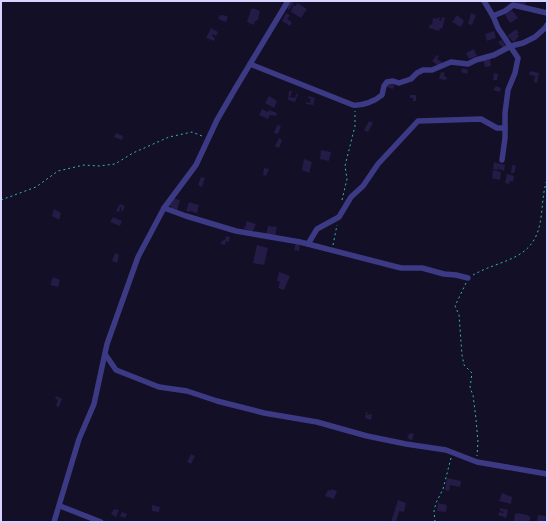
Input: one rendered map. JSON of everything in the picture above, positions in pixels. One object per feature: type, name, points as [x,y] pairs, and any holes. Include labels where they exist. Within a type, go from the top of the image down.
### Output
[{"type":"street","points":[[54,522],[60,506],[78,439],[94,404],[107,344],[122,297],[138,256],[164,208],[196,165],[217,120],[288,1]]},
{"type":"street","points":[[484,1],[498,28],[518,58],[515,73],[508,90],[505,113],[506,128],[502,160]]},
{"type":"street","points":[[493,16],[505,11],[513,5],[547,13]]},
{"type":"street","points":[[250,64],[358,106],[378,99],[382,95],[384,86],[387,82],[393,81],[399,83],[411,79],[423,70],[432,70],[450,62],[468,64],[494,55],[511,46],[523,44],[535,38],[546,28],[547,24]]},
{"type":"street","points":[[308,244],[317,229],[339,217],[351,197],[363,186],[378,164],[418,121],[481,119],[497,128],[506,128]]},
{"type":"street","points":[[164,208],[236,231],[308,244],[401,268],[422,268],[468,278]]},
{"type":"street","points":[[105,354],[116,370],[159,387],[187,391],[217,401],[264,413],[317,422],[367,436],[446,450],[477,462],[547,474]]},
{"type":"street","points":[[60,506],[101,522]]},
{"type":"path","points":[[342,203],[347,179],[345,166],[355,126],[356,112],[353,105]]},
{"type":"path","points":[[1,200],[36,187],[58,171],[84,165],[99,166],[115,164],[133,153],[169,137],[192,132],[208,139]]},
{"type":"path","points":[[477,462],[478,442],[476,419],[473,395],[470,388],[472,373],[464,365],[459,315],[455,306],[468,278],[483,270],[518,256],[531,245],[539,232],[543,190],[547,180]]},
{"type":"path","points":[[331,250],[339,217]]},
{"type":"path","points":[[435,522],[434,511],[436,503],[443,489],[453,453]]},
{"type":"building","points":[[291,1],[294,2],[289,10],[287,8]]},
{"type":"building","points":[[517,1],[526,1],[525,6],[516,4]]},
{"type":"building","points":[[297,3],[307,9],[301,18],[291,12],[293,5],[296,6]]},
{"type":"building","points":[[253,8],[260,11],[258,20],[255,21],[254,25],[247,22],[251,9]]},
{"type":"building","points":[[512,10],[518,18],[510,23],[505,15]]},
{"type":"building","points":[[286,13],[290,15],[287,19],[292,22],[290,26],[282,21]]},
{"type":"building","points":[[471,13],[476,15],[472,25],[468,24]]},
{"type":"building","points":[[220,15],[228,16],[226,22],[218,19]]},
{"type":"building","points":[[457,15],[464,21],[461,27],[452,22]]},
{"type":"building","points":[[438,17],[441,21],[442,17],[445,18],[442,29],[440,28],[439,31],[429,28],[430,24],[432,25],[433,18],[437,19]]},
{"type":"building","points":[[211,28],[218,32],[216,36],[213,34],[212,36],[215,38],[214,41],[206,38]]},
{"type":"building","points":[[516,29],[519,36],[514,42],[507,36]]},
{"type":"building","points":[[494,31],[496,38],[487,41],[485,34]]},
{"type":"building","points":[[502,40],[506,46],[503,48],[498,42]]},
{"type":"building","points":[[474,49],[477,56],[469,59],[466,53]]},
{"type":"building","points":[[437,55],[439,56],[437,59],[442,62],[439,66],[432,61]]},
{"type":"building","points":[[490,59],[491,66],[485,67],[483,60]]},
{"type":"building","points":[[462,68],[468,70],[467,74],[461,72]]},
{"type":"building","points":[[530,71],[539,73],[537,83],[534,82],[535,76],[529,75]]},
{"type":"building","points":[[441,72],[445,73],[444,76],[447,77],[446,80],[439,79]]},
{"type":"building","points":[[494,73],[498,74],[497,80],[493,80]]},
{"type":"building","points":[[393,82],[395,83],[393,89],[387,87],[388,84],[393,85]]},
{"type":"building","points":[[496,86],[501,88],[500,92],[493,90]]},
{"type":"building","points":[[289,91],[292,91],[290,97],[295,98],[296,94],[298,94],[295,102],[288,100]]},
{"type":"building","points":[[410,95],[416,95],[416,101],[413,101],[413,98],[410,98]]},
{"type":"building","points":[[269,96],[277,101],[274,108],[265,103]]},
{"type":"building","points":[[309,96],[315,98],[313,105],[306,104],[306,102],[310,103],[311,99],[308,98]]},
{"type":"building","points":[[262,109],[268,112],[269,110],[277,113],[276,116],[270,115],[268,119],[259,115]]},
{"type":"building","points":[[369,121],[373,123],[368,132],[364,130]]},
{"type":"building","points":[[277,125],[281,126],[278,134],[274,133]]},
{"type":"building","points":[[116,133],[123,136],[122,140],[114,137]]},
{"type":"building","points":[[279,138],[282,140],[279,148],[275,146]]},
{"type":"building","points":[[321,150],[331,152],[329,161],[320,159]]},
{"type":"building","points":[[304,159],[312,162],[309,173],[302,170]]},
{"type":"building","points":[[494,162],[505,165],[504,171],[499,169],[499,166],[498,170],[493,169]]},
{"type":"building","points":[[512,165],[516,166],[514,173],[511,173]]},
{"type":"building","points":[[264,168],[269,169],[266,176],[263,175]]},
{"type":"building","points":[[493,170],[501,172],[500,180],[492,178]]},
{"type":"building","points":[[507,174],[514,176],[513,182],[510,181],[509,184],[505,183]]},
{"type":"building","points":[[201,177],[205,178],[202,187],[198,185]]},
{"type":"building","points":[[172,198],[180,200],[177,211],[170,209],[171,206],[169,206]]},
{"type":"building","points":[[189,202],[199,205],[197,213],[186,211]]},
{"type":"building","points":[[120,204],[125,206],[123,211],[121,211],[121,207],[119,212],[116,211]]},
{"type":"building","points":[[54,209],[61,213],[59,220],[52,216]]},
{"type":"building","points":[[113,217],[122,221],[120,226],[110,222]]},
{"type":"building","points":[[246,221],[256,224],[253,231],[247,232],[248,230],[244,229],[246,226]]},
{"type":"building","points":[[268,226],[277,227],[275,237],[266,235]]},
{"type":"building","points":[[226,236],[230,237],[229,242],[226,241],[225,245],[221,244],[221,241],[222,242],[225,240]]},
{"type":"building","points":[[296,243],[300,244],[299,251],[294,250]]},
{"type":"building","points":[[257,245],[268,248],[264,265],[253,263]]},
{"type":"building","points":[[115,253],[119,255],[117,263],[112,261]]},
{"type":"building","points":[[279,272],[290,276],[284,290],[278,288],[280,282],[277,281]]},
{"type":"building","points":[[53,277],[60,280],[58,287],[50,285]]},
{"type":"building","points":[[56,396],[62,399],[59,407],[56,406],[58,400],[55,398]]},
{"type":"building","points":[[366,412],[368,412],[367,415],[372,414],[371,420],[365,418]]},
{"type":"building","points":[[410,433],[414,434],[412,440],[408,439],[409,438],[407,437]]},
{"type":"building","points":[[191,454],[195,456],[191,464],[187,462]]},
{"type":"building","points":[[447,478],[461,481],[460,487],[450,485],[449,491],[445,490]]},
{"type":"building","points":[[331,489],[337,491],[334,499],[325,496],[328,490],[330,491]]},
{"type":"building","points":[[502,493],[512,497],[511,504],[499,501]]},
{"type":"building","points":[[398,500],[406,503],[404,512],[399,511],[396,522],[391,522]]},
{"type":"building","points":[[438,503],[447,505],[446,512],[437,511]]},
{"type":"building","points":[[152,505],[160,507],[159,512],[152,511]]},
{"type":"building","points":[[500,508],[508,510],[506,518],[498,515],[499,512],[504,512],[500,511]]},
{"type":"building","points":[[114,509],[119,510],[116,517],[111,514]]},
{"type":"building","points":[[122,512],[127,514],[125,518],[120,516]]},
{"type":"building","points":[[515,513],[527,515],[530,517],[530,520],[527,522],[514,521]]},
{"type":"building","points":[[538,515],[546,516],[545,522],[537,522]]}]
